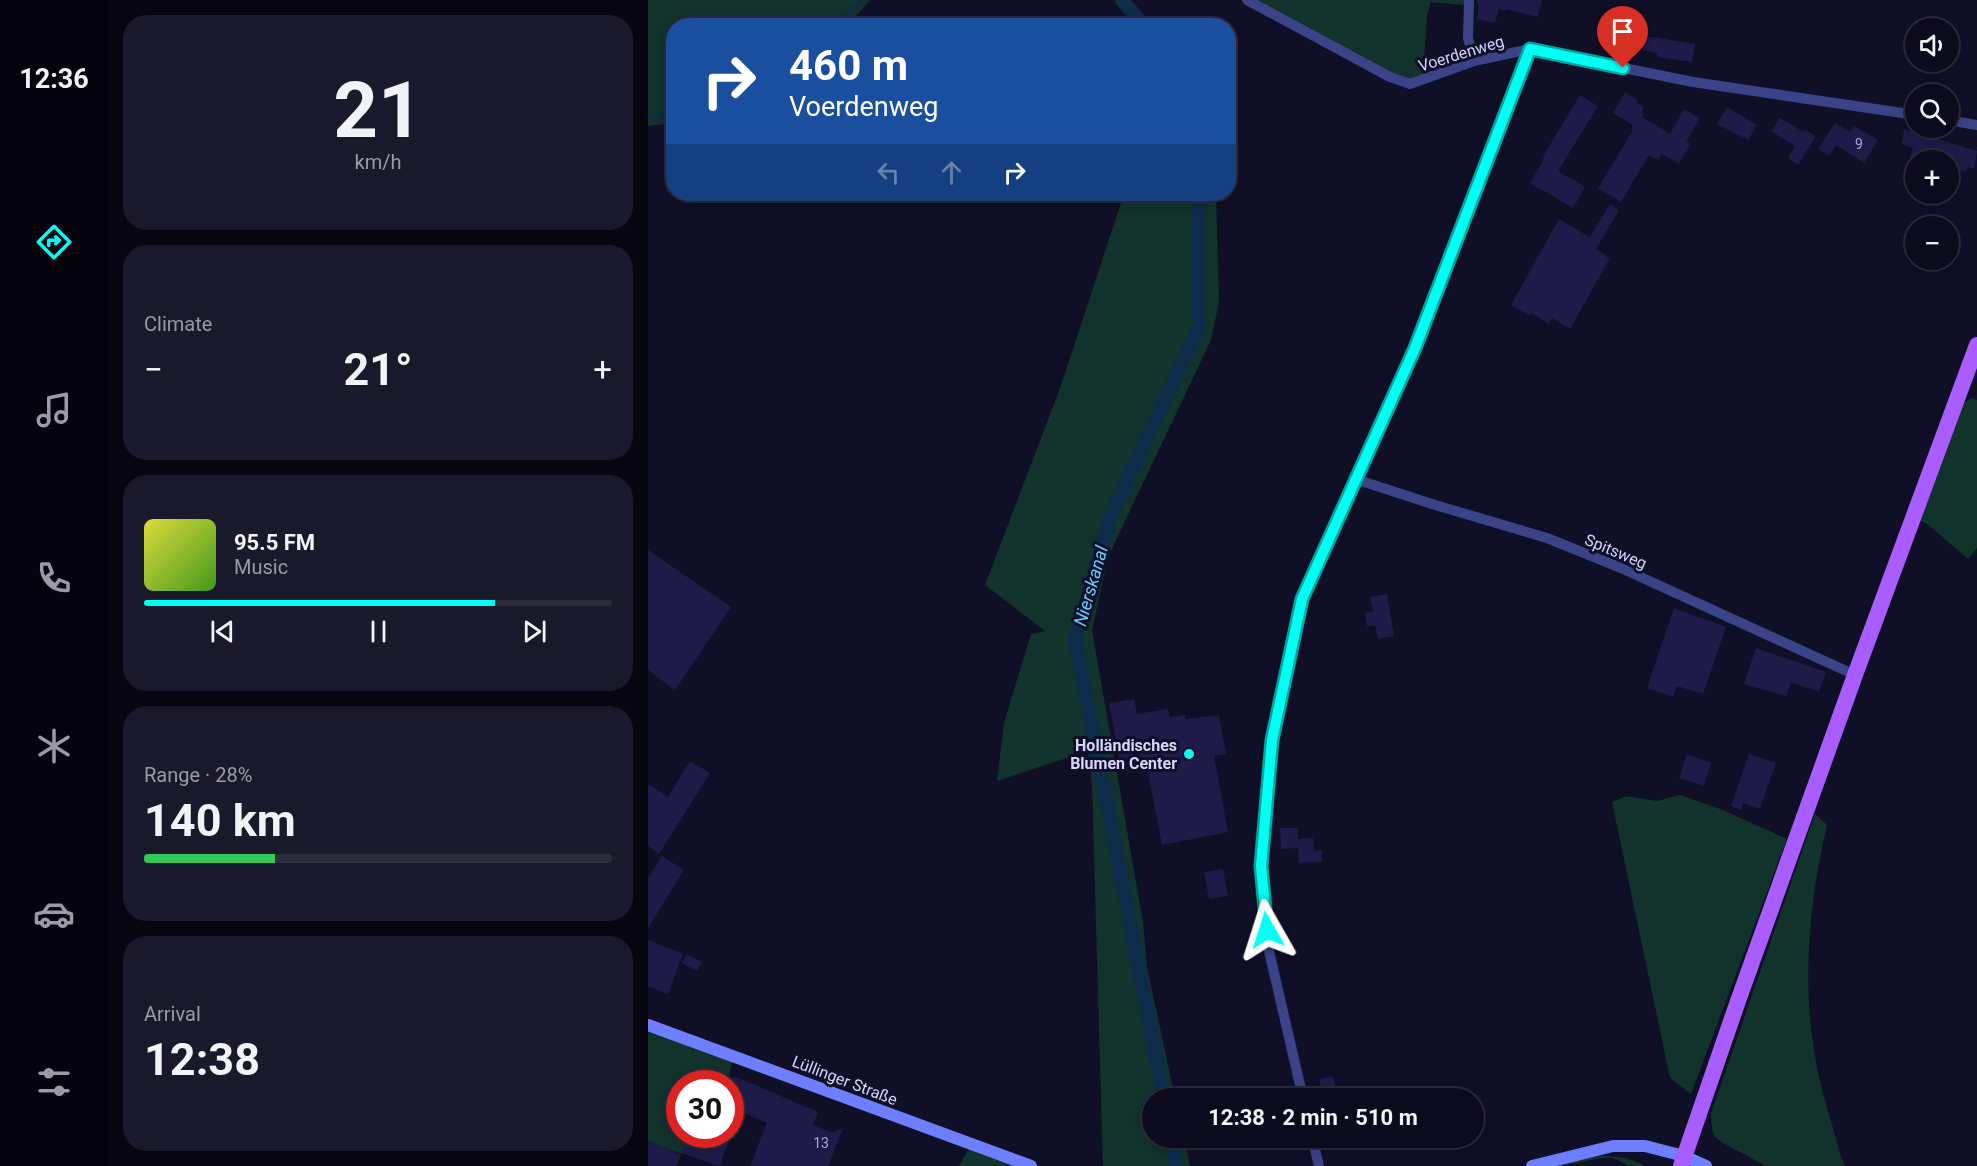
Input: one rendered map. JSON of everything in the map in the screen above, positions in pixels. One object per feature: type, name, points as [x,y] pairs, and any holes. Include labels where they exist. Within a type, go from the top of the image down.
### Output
[{"type":"main road","points":[[1682,1161],[1855,675],[1977,345]]},
{"type":"street","name":"Voerdenweg","points":[[1247,0],[1390,77],[1410,84],[1474,61],[1530,49],[1694,82],[1905,113]]},
{"type":"street","points":[[1469,0],[1468,38],[1474,61]]},
{"type":"street","points":[[1301,1088],[1269,951],[1261,866],[1272,740],[1302,599],[1415,348],[1530,49]]},
{"type":"street","points":[[1959,122],[1977,125]]},
{"type":"street","name":"Spitsweg","points":[[1355,479],[1547,538],[1621,568],[1855,675]]},
{"type":"street","name":"Lüllinger Straße","points":[[648,1025],[1031,1166]]},
{"type":"street","points":[[1532,1166],[1613,1146],[1645,1146],[1682,1161],[1706,1166]]},
{"type":"street","points":[[1315,1148],[1319,1166]]},
{"type":"green space","points":[[648,0],[870,0],[854,18],[666,18],[666,124],[648,126]]},
{"type":"green space","points":[[1254,0],[1464,0],[1464,5],[1431,2],[1427,15],[1423,76],[1408,80],[1399,78]]},
{"type":"green space","points":[[1122,201],[1216,201],[1219,302],[1211,340],[1108,557],[1092,630],[1143,922],[1147,967],[1173,1088],[1142,1088],[1142,1148],[1186,1148],[1190,1166],[1103,1166],[1092,785],[1088,751],[997,781],[1004,723],[1031,634],[1045,631],[985,585],[1059,391]]},
{"type":"green space","points":[[1972,398],[1977,400],[1977,548],[1968,559],[1927,524],[1919,520],[1960,405]]},
{"type":"green space","points":[[1680,795],[1723,810],[1787,839],[1691,1094],[1670,1078],[1612,802],[1626,796],[1657,801]]},
{"type":"green space","points":[[1815,814],[1827,825],[1812,909],[1808,966],[1810,1022],[1819,1077],[1845,1166],[1766,1166],[1715,1137],[1712,1130],[1711,1113]]},
{"type":"green space","points":[[648,1025],[734,1056],[730,1070],[666,1070],[666,1148],[684,1148],[682,1154],[648,1142]]},
{"type":"green space","points":[[970,1147],[1021,1166],[959,1166]]},
{"type":"green space","points":[[1588,1157],[1626,1158],[1646,1166],[1627,1165],[1610,1158],[1558,1166]]},
{"type":"building","points":[[1477,0],[1542,0],[1538,17],[1499,9],[1495,23],[1477,19],[1479,4]]},
{"type":"building","points":[[1646,36],[1695,44],[1692,62],[1657,57],[1658,53],[1643,50]]},
{"type":"building","points":[[1625,92],[1638,100],[1636,103],[1644,107],[1642,117],[1670,134],[1684,109],[1700,118],[1686,142],[1690,144],[1679,164],[1662,154],[1658,160],[1649,155],[1621,202],[1598,188],[1633,130],[1631,128],[1633,125],[1613,113]]},
{"type":"building","points":[[1580,95],[1598,106],[1558,171],[1585,187],[1573,208],[1530,183],[1544,159],[1542,158]]},
{"type":"building","points":[[1727,107],[1757,125],[1748,140],[1717,124]]},
{"type":"building","points":[[1780,118],[1816,136],[1798,165],[1788,158],[1795,146],[1771,131]]},
{"type":"building","points":[[1835,123],[1850,132],[1854,126],[1878,140],[1864,163],[1836,145],[1829,156],[1818,149]]},
{"type":"building","points":[[1904,129],[1905,138],[1934,138],[1977,151],[1974,169],[1968,167],[1966,172],[1959,170],[1959,150],[1912,150],[1913,148],[1902,144]]},
{"type":"building","points":[[1610,204],[1619,210],[1596,249],[1610,258],[1570,329],[1552,318],[1549,324],[1511,305],[1559,219],[1590,237]]},
{"type":"building","points":[[648,550],[731,607],[675,690],[648,670]]},
{"type":"building","points":[[1387,594],[1394,636],[1378,639],[1375,625],[1367,626],[1365,613],[1373,612],[1370,597]]},
{"type":"building","points":[[1674,608],[1726,627],[1703,694],[1677,686],[1673,697],[1647,688]]},
{"type":"building","points":[[1756,648],[1826,672],[1819,692],[1791,682],[1786,696],[1744,684]]},
{"type":"building","points":[[1134,699],[1137,714],[1168,709],[1170,717],[1185,715],[1186,719],[1219,715],[1226,754],[1214,756],[1228,832],[1162,845],[1147,768],[1122,772],[1109,703]]},
{"type":"building","points":[[1687,754],[1711,763],[1704,786],[1679,778]]},
{"type":"building","points":[[1749,754],[1776,763],[1760,809],[1743,803],[1741,810],[1731,806]]},
{"type":"building","points":[[690,761],[710,773],[659,854],[648,846],[648,784],[668,797]]},
{"type":"building","points":[[1280,828],[1298,828],[1298,839],[1313,838],[1314,851],[1322,850],[1322,862],[1299,863],[1298,848],[1281,849]]},
{"type":"building","points":[[662,856],[684,870],[648,928],[648,878]]},
{"type":"building","points":[[1223,869],[1228,896],[1209,899],[1204,872]]},
{"type":"building","points":[[648,940],[683,954],[668,994],[648,986]]},
{"type":"building","points":[[687,954],[702,962],[697,971],[682,963]]},
{"type":"building","points":[[1333,1076],[1336,1088],[1321,1088],[1319,1079]]},
{"type":"building","points":[[744,1080],[818,1112],[813,1125],[832,1133],[843,1128],[828,1166],[750,1166],[767,1123],[744,1113]]},
{"type":"building","points":[[648,1140],[681,1155],[676,1166],[648,1166]]},
{"type":"building","points":[[683,1148],[726,1148],[719,1166],[681,1153]]},
{"type":"waterway","points":[[845,18],[860,0]]},
{"type":"waterway","name":"Nierskanal","points":[[1122,0],[1137,18]]},
{"type":"waterway","points":[[648,117],[666,115]]},
{"type":"waterway","name":"Nierskanal","points":[[1162,1088],[1075,640],[1111,515],[1199,326],[1199,201]]},
{"type":"waterway","name":"Nierskanal","points":[[1174,1148],[1176,1166]]},
{"type":"place","name":"Holländisches Blumen Center","points":[[1189,754]]},
{"type":"route","points":[[1267,930],[1261,866],[1266,791],[1272,740],[1302,599],[1415,348],[1530,49],[1623,68]]}]
